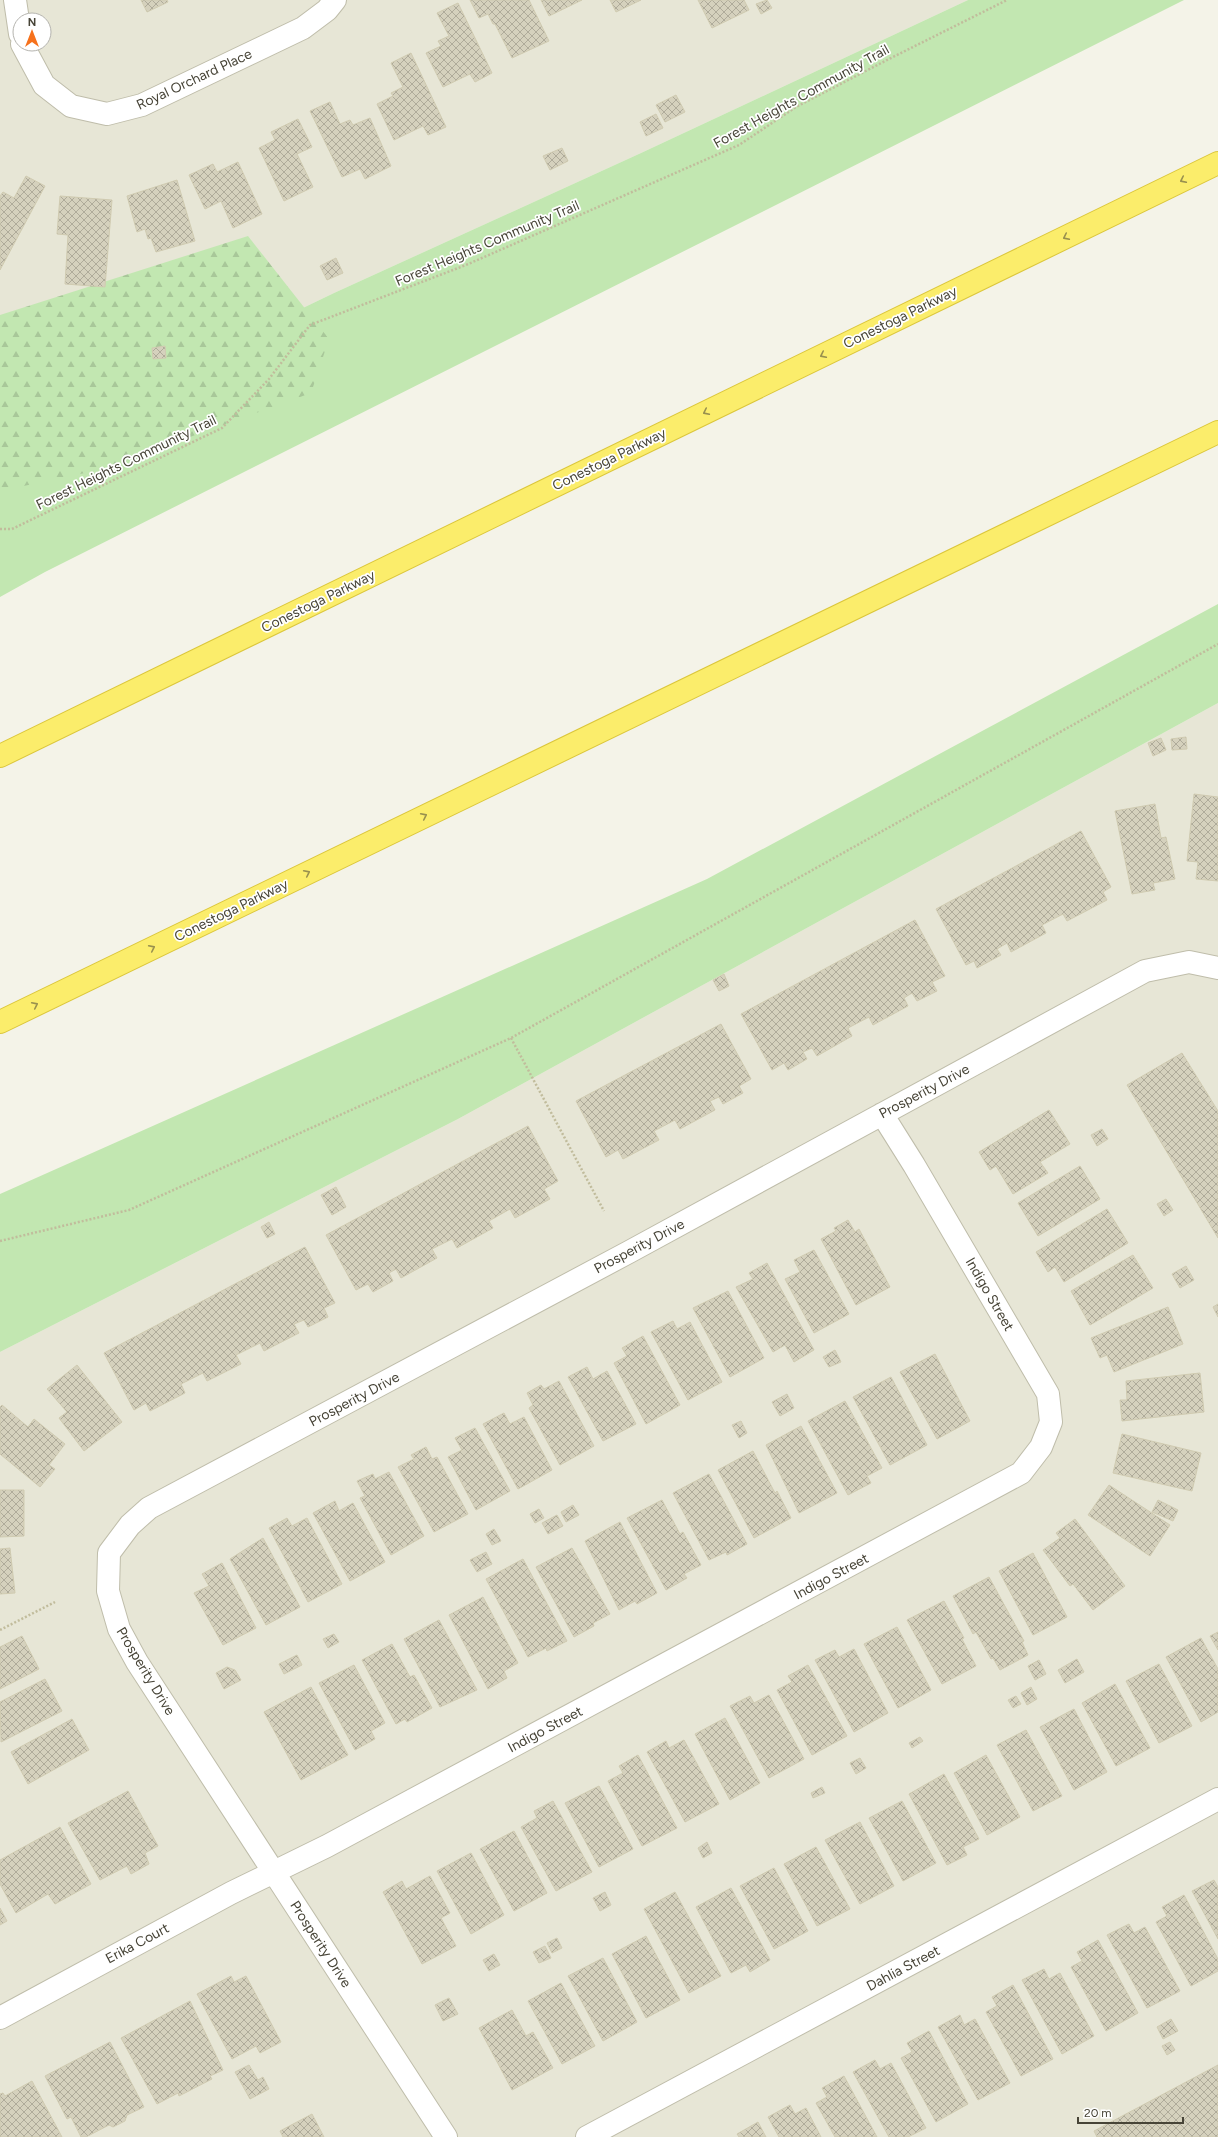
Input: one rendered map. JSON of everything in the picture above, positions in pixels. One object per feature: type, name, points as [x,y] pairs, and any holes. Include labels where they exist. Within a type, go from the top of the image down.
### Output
[{"type":"highway","name":"Conestoga Parkway","points":[[0,756],[1218,163]]},
{"type":"highway","name":"Conestoga Parkway","points":[[0,1022],[1218,432]]},
{"type":"street","points":[[15,0],[17,12]]},
{"type":"street","name":"Royal Orchard Place","points":[[26,52],[44,85],[71,106],[107,114],[142,106],[303,28],[327,10],[335,0]]},
{"type":"street","name":"Prosperity Drive","points":[[446,2137],[137,1662],[119,1629],[108,1591],[109,1553],[130,1525],[149,1508],[629,1252],[1145,971],[1190,962],[1218,968]]},
{"type":"street","name":"Indigo Street","points":[[275,1872],[328,1846],[1021,1473],[1041,1447],[1051,1422],[1048,1394],[914,1164],[882,1114]]},
{"type":"street","name":"Dahlia Street","points":[[587,2137],[1218,1799]]},
{"type":"street","name":"Erika Court","points":[[0,2018],[227,1895],[275,1872]]},
{"type":"path","name":"Forest Heights Community Trail","points":[[0,529],[12,529],[222,428],[270,379],[310,325],[466,264],[739,145],[796,107],[888,59],[1007,0]]},
{"type":"path","points":[[0,1242],[129,1210],[511,1038],[1218,644]]},
{"type":"path","points":[[511,1038],[604,1211]]},
{"type":"path","points":[[0,1630],[56,1602]]},
{"type":"shaded area","points":[[0,0],[968,0],[641,153],[334,293],[0,454]]},
{"type":"shaded area","points":[[1218,703],[1218,2137],[0,2137],[0,1352],[458,1119]]},
{"type":"green space","points":[[968,0],[1184,0],[45,572],[0,597],[0,454],[334,293],[641,153]]},
{"type":"green space","points":[[248,236],[329,339],[311,393],[99,470],[0,491],[0,315]]},
{"type":"green space","points":[[1218,604],[1218,703],[458,1119],[0,1352],[0,1194],[707,879]]},
{"type":"building","points":[[141,0],[167,0],[168,2],[147,12]]},
{"type":"building","points":[[470,0],[529,0],[549,41],[512,58],[495,24],[493,24],[488,14],[479,18]]},
{"type":"building","points":[[541,0],[582,0],[549,16]]},
{"type":"building","points":[[610,0],[641,0],[616,12]]},
{"type":"building","points":[[698,0],[744,0],[749,10],[712,28]]},
{"type":"building","points":[[767,0],[772,8],[761,14],[756,4]]},
{"type":"building","points":[[458,3],[492,73],[475,82],[470,74],[443,87],[426,53],[441,46],[438,41],[449,36],[437,13]]},
{"type":"building","points":[[411,53],[446,127],[428,135],[423,126],[394,140],[377,104],[393,96],[391,93],[403,87],[391,63]]},
{"type":"building","points":[[676,95],[685,112],[665,122],[656,105]]},
{"type":"building","points":[[330,102],[340,124],[350,120],[353,125],[370,118],[391,166],[365,179],[360,169],[342,177],[310,111]]},
{"type":"building","points":[[656,114],[663,128],[646,136],[640,122]]},
{"type":"building","points":[[298,119],[312,147],[297,154],[313,187],[284,201],[259,148],[275,140],[271,132]]},
{"type":"building","points":[[562,148],[568,161],[550,170],[543,156]]},
{"type":"building","points":[[238,162],[262,214],[233,228],[221,201],[205,209],[189,175],[213,164],[217,172]]},
{"type":"building","points":[[26,176],[45,186],[0,270],[0,196],[3,192],[14,198]]},
{"type":"building","points":[[177,180],[195,241],[156,252],[151,238],[148,239],[145,229],[137,232],[127,196]]},
{"type":"building","points":[[60,196],[112,200],[105,287],[65,284],[68,235],[57,234]]},
{"type":"building","points":[[336,258],[343,273],[327,280],[320,266]]},
{"type":"building","points":[[165,346],[166,358],[153,359],[152,348]]},
{"type":"building","points":[[1186,737],[1187,749],[1172,750],[1171,739]]},
{"type":"building","points":[[1161,738],[1166,750],[1153,756],[1148,743]]},
{"type":"building","points":[[1194,794],[1218,797],[1218,881],[1196,879],[1198,862],[1187,861]]},
{"type":"building","points":[[1155,804],[1161,838],[1166,837],[1175,879],[1153,883],[1155,890],[1132,894],[1115,811]]},
{"type":"building","points":[[1081,831],[1111,887],[1103,892],[1107,900],[1067,921],[1063,914],[1042,925],[1046,933],[1011,952],[1007,943],[997,949],[1001,955],[977,968],[974,961],[966,965],[936,909]]},
{"type":"building","points":[[915,920],[945,976],[932,982],[937,991],[917,1001],[912,993],[904,998],[908,1006],[873,1025],[869,1017],[848,1028],[852,1036],[817,1056],[812,1048],[803,1052],[807,1059],[788,1070],[784,1063],[772,1070],[741,1014]]},
{"type":"building","points":[[724,974],[729,986],[719,991],[713,980]]},
{"type":"building","points":[[721,1024],[751,1079],[739,1086],[743,1093],[723,1104],[719,1097],[710,1101],[715,1110],[680,1129],[675,1120],[654,1131],[659,1140],[623,1159],[618,1150],[606,1157],[576,1101]]},
{"type":"building","points":[[1182,1053],[1218,1111],[1218,1238],[1127,1085]]},
{"type":"building","points":[[1049,1110],[1070,1144],[1040,1162],[1048,1173],[1013,1194],[996,1166],[990,1170],[979,1152]]},
{"type":"building","points":[[528,1126],[558,1181],[544,1189],[550,1199],[515,1218],[510,1209],[489,1221],[493,1228],[457,1248],[452,1239],[432,1249],[437,1258],[401,1278],[396,1269],[389,1273],[393,1281],[373,1292],[368,1284],[356,1290],[326,1235]]},
{"type":"building","points":[[1102,1129],[1108,1139],[1097,1146],[1091,1135]]},
{"type":"building","points":[[1080,1166],[1100,1199],[1038,1236],[1018,1203]]},
{"type":"building","points":[[336,1187],[346,1207],[332,1215],[321,1195]]},
{"type":"building","points":[[1166,1199],[1173,1210],[1164,1216],[1157,1204]]},
{"type":"building","points":[[1107,1209],[1128,1243],[1064,1282],[1055,1267],[1048,1272],[1036,1252]]},
{"type":"building","points":[[848,1220],[855,1232],[859,1229],[890,1287],[856,1305],[821,1239],[836,1231],[834,1228]]},
{"type":"building","points":[[269,1222],[275,1234],[267,1238],[261,1227]]},
{"type":"building","points":[[305,1247],[335,1303],[324,1308],[328,1317],[308,1327],[304,1320],[294,1324],[299,1333],[264,1351],[260,1343],[236,1355],[241,1364],[207,1381],[203,1373],[181,1384],[185,1393],[150,1411],[146,1403],[134,1410],[104,1353]]},
{"type":"building","points":[[814,1250],[849,1314],[814,1333],[785,1279],[800,1272],[794,1260]]},
{"type":"building","points":[[1133,1255],[1153,1288],[1090,1325],[1071,1291]]},
{"type":"building","points":[[767,1263],[814,1350],[794,1362],[785,1345],[773,1352],[736,1287],[753,1279],[749,1273]]},
{"type":"building","points":[[1186,1266],[1194,1280],[1180,1288],[1172,1274]]},
{"type":"building","points":[[728,1291],[764,1358],[730,1377],[693,1308]]},
{"type":"building","points":[[1218,1304],[1218,1317],[1213,1307]]},
{"type":"building","points":[[1168,1307],[1183,1344],[1114,1372],[1107,1355],[1100,1358],[1091,1338]]},
{"type":"building","points":[[673,1321],[677,1329],[690,1322],[722,1382],[688,1400],[651,1332]]},
{"type":"building","points":[[643,1336],[680,1405],[646,1424],[614,1363],[627,1356],[622,1348]]},
{"type":"building","points":[[835,1350],[841,1362],[829,1367],[823,1357]]},
{"type":"building","points":[[935,1354],[970,1421],[937,1439],[900,1372]]},
{"type":"building","points":[[77,1365],[122,1422],[84,1451],[59,1418],[67,1412],[47,1389]]},
{"type":"building","points":[[587,1367],[593,1379],[607,1371],[636,1424],[603,1441],[568,1377]]},
{"type":"building","points":[[1200,1373],[1204,1412],[1122,1421],[1120,1400],[1127,1400],[1126,1381]]},
{"type":"building","points":[[891,1377],[927,1445],[890,1465],[853,1397]]},
{"type":"building","points":[[559,1381],[594,1446],[560,1465],[529,1408],[533,1405],[527,1393],[541,1385],[544,1389]]},
{"type":"building","points":[[787,1394],[794,1408],[780,1416],[772,1402]]},
{"type":"building","points":[[845,1401],[882,1468],[867,1476],[871,1483],[848,1495],[808,1421]]},
{"type":"building","points":[[2,1405],[28,1427],[34,1419],[65,1444],[49,1465],[55,1469],[40,1487],[0,1454],[0,1407]]},
{"type":"building","points":[[504,1413],[510,1424],[524,1417],[552,1470],[518,1489],[483,1424]]},
{"type":"building","points":[[741,1421],[747,1433],[739,1438],[732,1425]]},
{"type":"building","points":[[801,1426],[837,1493],[799,1513],[766,1445]]},
{"type":"building","points":[[475,1428],[510,1491],[476,1510],[448,1457],[462,1450],[455,1438]]},
{"type":"building","points":[[1122,1434],[1201,1453],[1192,1491],[1113,1473]]},
{"type":"building","points":[[426,1447],[432,1459],[437,1457],[468,1514],[434,1532],[398,1467],[414,1459],[411,1455]]},
{"type":"building","points":[[753,1451],[775,1493],[777,1491],[791,1518],[754,1538],[718,1470]]},
{"type":"building","points":[[389,1472],[424,1536],[391,1555],[360,1498],[365,1496],[357,1481],[373,1474],[375,1479]]},
{"type":"building","points":[[709,1474],[747,1544],[727,1555],[726,1552],[709,1560],[673,1493]]},
{"type":"building","points":[[1109,1485],[1170,1525],[1150,1556],[1088,1515]]},
{"type":"building","points":[[0,1490],[24,1490],[24,1536],[0,1537]]},
{"type":"building","points":[[662,1500],[680,1534],[683,1532],[701,1565],[684,1574],[687,1578],[666,1590],[627,1518]]},
{"type":"building","points":[[1158,1500],[1178,1510],[1173,1521],[1152,1512]]},
{"type":"building","points":[[335,1501],[339,1511],[353,1503],[385,1562],[350,1581],[313,1513]]},
{"type":"building","points":[[573,1505],[579,1515],[566,1522],[561,1512]]},
{"type":"building","points":[[539,1509],[544,1518],[535,1523],[530,1514]]},
{"type":"building","points":[[557,1515],[563,1526],[548,1534],[542,1523]]},
{"type":"building","points":[[287,1518],[292,1526],[307,1518],[342,1584],[308,1602],[269,1528]]},
{"type":"building","points":[[1075,1519],[1125,1586],[1093,1610],[1073,1584],[1070,1586],[1043,1550],[1060,1538],[1056,1533]]},
{"type":"building","points":[[620,1522],[657,1593],[637,1604],[635,1601],[619,1610],[585,1541]]},
{"type":"building","points":[[494,1529],[501,1541],[492,1545],[486,1534]]},
{"type":"building","points":[[263,1538],[300,1607],[266,1625],[230,1559]]},
{"type":"building","points":[[10,1548],[15,1593],[0,1594],[0,1549]]},
{"type":"building","points":[[572,1548],[610,1614],[593,1623],[594,1626],[574,1637],[536,1567]]},
{"type":"building","points":[[486,1552],[492,1564],[477,1572],[470,1560]]},
{"type":"building","points":[[1033,1553],[1067,1617],[1033,1635],[999,1571]]},
{"type":"building","points":[[523,1559],[567,1641],[547,1651],[546,1648],[528,1657],[486,1579]]},
{"type":"building","points":[[222,1563],[256,1628],[223,1645],[194,1593],[209,1586],[202,1574]]},
{"type":"building","points":[[989,1577],[1024,1641],[1022,1642],[1028,1655],[1000,1670],[993,1658],[991,1659],[976,1632],[973,1634],[953,1596]]},
{"type":"building","points":[[483,1597],[518,1663],[504,1671],[507,1678],[488,1689],[449,1615]]},
{"type":"building","points":[[944,1601],[964,1638],[962,1639],[976,1666],[942,1684],[907,1620]]},
{"type":"building","points":[[439,1620],[477,1690],[440,1707],[404,1639]]},
{"type":"building","points":[[897,1627],[931,1690],[898,1708],[864,1644]]},
{"type":"building","points":[[1218,1632],[1218,1650],[1210,1636]]},
{"type":"building","points":[[334,1634],[339,1642],[328,1648],[323,1639]]},
{"type":"building","points":[[22,1636],[39,1669],[0,1689],[0,1647]]},
{"type":"building","points":[[1201,1638],[1218,1669],[1218,1712],[1201,1722],[1166,1657]]},
{"type":"building","points":[[392,1644],[410,1677],[414,1675],[432,1708],[407,1722],[405,1719],[396,1724],[362,1660]]},
{"type":"building","points":[[854,1649],[888,1713],[854,1732],[815,1660],[835,1650],[839,1657]]},
{"type":"building","points":[[297,1655],[302,1665],[284,1674],[279,1664]]},
{"type":"building","points":[[1077,1659],[1084,1672],[1065,1683],[1058,1670]]},
{"type":"building","points":[[1039,1660],[1046,1674],[1035,1680],[1028,1666]]},
{"type":"building","points":[[1159,1664],[1192,1726],[1159,1743],[1126,1681]]},
{"type":"building","points":[[354,1665],[385,1723],[371,1731],[375,1739],[355,1750],[319,1683]]},
{"type":"building","points":[[808,1665],[847,1736],[812,1755],[777,1690],[792,1682],[788,1676]]},
{"type":"building","points":[[227,1667],[235,1670],[241,1680],[224,1689],[216,1673]]},
{"type":"building","points":[[45,1679],[62,1711],[1,1742],[0,1702]]},
{"type":"building","points":[[1115,1684],[1150,1748],[1116,1766],[1082,1703]]},
{"type":"building","points":[[311,1687],[348,1755],[301,1780],[264,1712]]},
{"type":"building","points":[[1031,1687],[1037,1699],[1027,1705],[1021,1693]]},
{"type":"building","points":[[769,1695],[804,1759],[769,1778],[730,1706],[750,1696],[754,1703]]},
{"type":"building","points":[[1016,1696],[1021,1704],[1013,1708],[1008,1700]]},
{"type":"building","points":[[1074,1709],[1107,1772],[1074,1790],[1040,1727]]},
{"type":"building","points":[[725,1718],[760,1783],[730,1800],[695,1734]]},
{"type":"building","points":[[72,1719],[89,1750],[28,1784],[11,1752]]},
{"type":"building","points":[[1026,1730],[1062,1796],[1033,1811],[997,1745]]},
{"type":"building","points":[[920,1737],[923,1741],[912,1748],[909,1743]]},
{"type":"building","points":[[684,1740],[719,1804],[685,1822],[647,1752],[666,1741],[669,1748]]},
{"type":"building","points":[[638,1755],[677,1828],[642,1846],[608,1781],[623,1773],[619,1766]]},
{"type":"building","points":[[986,1755],[1020,1817],[987,1835],[954,1773]]},
{"type":"building","points":[[860,1758],[866,1768],[856,1774],[850,1763]]},
{"type":"building","points":[[944,1774],[979,1839],[963,1847],[967,1855],[947,1865],[909,1794]]},
{"type":"building","points":[[599,1786],[633,1849],[599,1867],[565,1803]]},
{"type":"building","points":[[822,1787],[825,1793],[813,1798],[811,1793]]},
{"type":"building","points":[[128,1791],[158,1846],[145,1853],[149,1864],[131,1874],[127,1866],[100,1880],[68,1823]]},
{"type":"building","points":[[553,1801],[592,1872],[556,1891],[521,1827],[537,1818],[534,1811]]},
{"type":"building","points":[[902,1801],[936,1863],[903,1881],[869,1818]]},
{"type":"building","points":[[860,1822],[894,1886],[860,1904],[825,1840]]},
{"type":"building","points":[[60,1827],[91,1884],[55,1904],[48,1894],[16,1913],[0,1884],[0,1860]]},
{"type":"building","points":[[514,1831],[547,1893],[514,1911],[480,1849]]},
{"type":"building","points":[[707,1842],[712,1853],[703,1858],[698,1848]]},
{"type":"building","points":[[816,1847],[850,1909],[817,1926],[784,1864]]},
{"type":"building","points":[[471,1853],[504,1915],[471,1934],[437,1871]]},
{"type":"building","points":[[774,1868],[808,1931],[774,1949],[740,1886]]},
{"type":"building","points":[[430,1876],[450,1913],[441,1918],[456,1946],[422,1964],[383,1892],[402,1881],[406,1889]]},
{"type":"building","points":[[1214,1880],[1218,1887],[1218,1939],[1192,1891]]},
{"type":"building","points":[[731,1888],[770,1960],[750,1972],[746,1965],[731,1973],[696,1907]]},
{"type":"building","points":[[605,1892],[611,1905],[600,1911],[593,1898]]},
{"type":"building","points":[[675,1892],[721,1976],[689,1993],[644,1909]]},
{"type":"building","points":[[1184,1895],[1218,1959],[1218,1971],[1191,1986],[1156,1922],[1167,1916],[1162,1907]]},
{"type":"building","points":[[0,1908],[7,1921],[0,1925]]},
{"type":"building","points":[[1129,1924],[1134,1933],[1145,1927],[1180,1991],[1147,2008],[1107,1935]]},
{"type":"building","points":[[646,1936],[680,2000],[646,2018],[612,1954]]},
{"type":"building","points":[[557,1938],[562,1948],[552,1953],[547,1943]]},
{"type":"building","points":[[1098,1940],[1138,2013],[1106,2031],[1071,1967],[1082,1961],[1077,1952]]},
{"type":"building","points":[[545,1946],[551,1958],[539,1963],[533,1952]]},
{"type":"building","points":[[494,1954],[500,1965],[489,1971],[483,1960]]},
{"type":"building","points":[[603,1958],[637,2022],[603,2041],[568,1976]]},
{"type":"building","points":[[1044,1969],[1049,1979],[1060,1973],[1094,2036],[1062,2054],[1022,1980]]},
{"type":"building","points":[[231,1976],[234,1982],[246,1976],[281,2042],[260,2053],[256,2046],[232,2059],[197,1994]]},
{"type":"building","points":[[561,1983],[595,2046],[562,2064],[528,2001]]},
{"type":"building","points":[[1013,1985],[1053,2059],[1021,2076],[986,2012],[997,2006],[992,1997]]},
{"type":"building","points":[[449,1998],[458,2014],[443,2021],[435,2005]]},
{"type":"building","points":[[190,2001],[223,2070],[210,2076],[212,2079],[179,2096],[178,2093],[157,2104],[121,2038]]},
{"type":"building","points":[[512,2010],[526,2036],[533,2032],[553,2068],[512,2090],[479,2028]]},
{"type":"building","points":[[960,2015],[964,2025],[975,2019],[1010,2083],[978,2100],[938,2027]]},
{"type":"building","points":[[1171,2019],[1178,2031],[1163,2039],[1157,2027]]},
{"type":"building","points":[[929,2031],[968,2104],[936,2122],[901,2058],[912,2052],[907,2043]]},
{"type":"building","points":[[110,2042],[144,2107],[127,2115],[125,2121],[113,2127],[109,2125],[86,2137],[81,2137],[71,2117],[67,2119],[45,2076]]},
{"type":"building","points":[[1170,2042],[1175,2050],[1167,2055],[1162,2046]]},
{"type":"building","points":[[875,2060],[880,2069],[891,2063],[926,2128],[908,2137],[889,2137],[853,2072]]},
{"type":"building","points":[[249,2065],[258,2080],[263,2077],[269,2089],[250,2099],[235,2072]]},
{"type":"building","points":[[1218,2065],[1218,2137],[1097,2137],[1094,2131]]},
{"type":"building","points":[[844,2076],[877,2137],[835,2137],[816,2103],[827,2097],[822,2088]]},
{"type":"building","points":[[32,2081],[62,2137],[0,2137],[0,2094],[3,2093],[5,2096]]},
{"type":"building","points":[[790,2105],[795,2114],[806,2108],[821,2137],[779,2137],[768,2117]]},
{"type":"building","points":[[312,2114],[324,2137],[283,2137],[280,2131]]},
{"type":"building","points":[[758,2122],[766,2137],[739,2137],[737,2134]]}]
